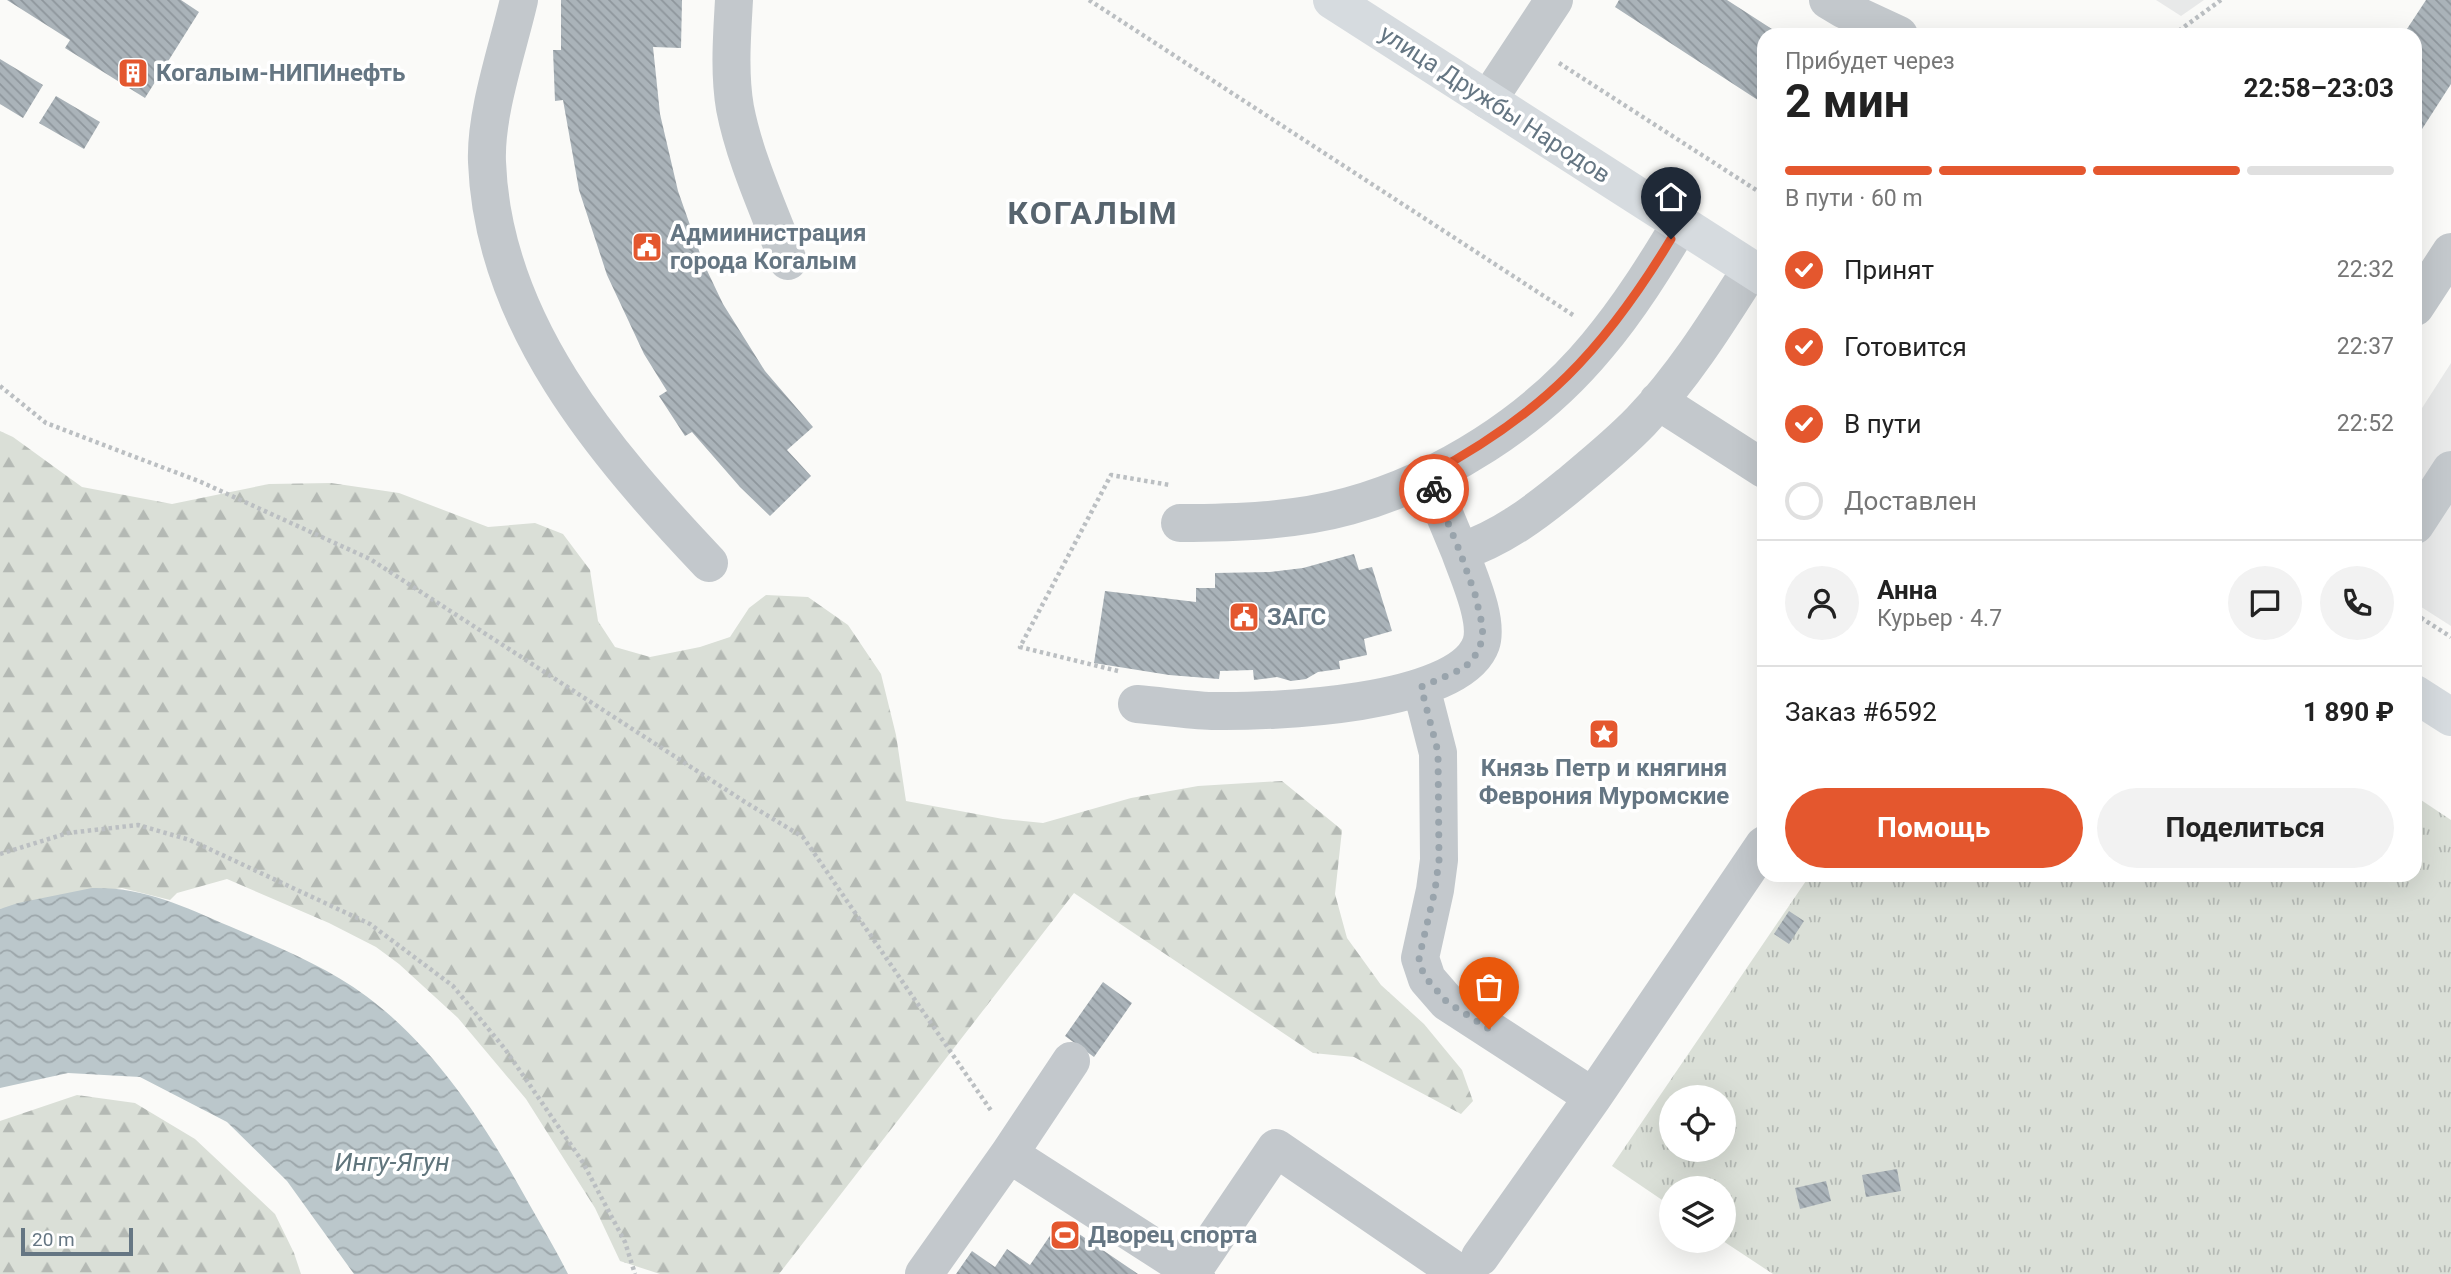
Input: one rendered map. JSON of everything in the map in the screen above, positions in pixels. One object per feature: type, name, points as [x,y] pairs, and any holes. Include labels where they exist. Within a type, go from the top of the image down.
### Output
[{"type":"main road","name":"улица Дружбы Народов","points":[[1332,0],[1757,272]]},
{"type":"main road","points":[[2422,699],[2451,718]]},
{"type":"street","points":[[519,0],[489,127],[487,161],[494,217],[507,270],[528,321],[555,373],[581,413],[646,496],[709,563]]},
{"type":"street","points":[[734,0],[735,108],[741,134],[788,261]]},
{"type":"street","points":[[1828,0],[1884,28]]},
{"type":"street","points":[[1488,100],[1537,14]]},
{"type":"street","points":[[1180,523],[1241,522],[1348,506],[1393,491],[1428,475],[1501,433],[1572,373],[1621,316],[1681,223]]},
{"type":"street","points":[[2422,296],[2451,251]]},
{"type":"street","points":[[1460,552],[1486,543],[1534,513],[1625,437],[1658,401],[1717,322],[1757,274]]},
{"type":"street","points":[[1658,401],[1757,465]]},
{"type":"street","points":[[2422,515],[2451,470]]},
{"type":"street","points":[[1137,704],[1210,711],[1287,710],[1357,702],[1421,687],[1462,669],[1473,660],[1481,643],[1483,628],[1475,594],[1460,552],[1428,475]]},
{"type":"street","points":[[1421,687],[1438,752],[1439,860],[1419,958],[1421,968],[1447,1002],[1593,1097]]},
{"type":"street","points":[[1009,1154],[1194,1273],[1276,1148],[1470,1266],[1593,1097],[1757,855]]},
{"type":"street","points":[[923,1274],[1071,1062]]},
{"type":"path","points":[[1089,0],[1583,321]]},
{"type":"path","points":[[2183,28],[2221,0]]},
{"type":"path","points":[[1537,14],[1757,189]]},
{"type":"path","points":[[0,386],[46,423],[201,482],[370,559],[803,837],[997,1119]]},
{"type":"path","points":[[2422,618],[2451,637]]},
{"type":"path","points":[[0,854],[68,833],[138,825],[190,839],[370,924],[453,986],[505,1049],[582,1161],[625,1242],[635,1274]]},
{"type":"shaded area","points":[[2156,0],[2204,0],[2181,16]]},
{"type":"shaded area","points":[[2451,363],[2451,626],[2422,607],[2422,408]]},
{"type":"green space","points":[[0,431],[13,437],[82,487],[172,504],[269,484],[331,483],[399,493],[488,527],[535,523],[563,534],[590,570],[598,621],[615,647],[650,657],[700,647],[730,637],[749,608],[766,595],[808,597],[848,625],[881,674],[896,735],[906,801],[1003,819],[1043,823],[1131,798],[1198,786],[1282,781],[1342,830],[1335,894],[1347,938],[1381,985],[1424,1024],[1462,1070],[1473,1101],[1461,1114],[1354,1057],[1313,1053],[1074,893],[779,1274],[660,1274],[620,1261],[595,1208],[526,1099],[458,1018],[399,964],[376,947],[329,923],[227,879],[177,893],[170,900],[122,888],[0,909]]},
{"type":"green space","points":[[2422,801],[2451,820],[2451,1274],[1773,1274],[1736,1250],[1736,1176],[1659,1176],[1659,1198],[1612,1166],[1659,1097],[1659,1162],[1736,1162],[1736,1085],[1667,1085],[1805,882],[2422,882]]},
{"type":"green space","points":[[77,1095],[135,1103],[195,1139],[275,1214],[301,1274],[0,1274],[0,1121]]},
{"type":"water","name":"Ингу-Ягун","points":[[92,888],[146,894],[264,941],[351,985],[392,1017],[439,1067],[480,1122],[568,1274],[354,1274],[287,1181],[227,1122],[140,1077],[68,1073],[0,1088],[0,909]]},
{"type":"building","name":"Когалым-НИПИнефть","points":[[7,0],[181,0],[199,12],[145,98],[65,48],[70,40]]},
{"type":"building","name":"Адмиинистрация города Когалым","points":[[561,0],[682,0],[681,48],[653,47],[660,114],[678,191],[703,262],[723,304],[765,371],[813,427],[787,450],[811,476],[770,516],[740,487],[692,432],[685,436],[659,396],[667,391],[644,354],[607,275],[579,190],[563,100],[555,101],[553,50],[561,50]]},
{"type":"building","points":[[1619,0],[1727,0],[1770,28],[1757,28],[1757,99],[1615,7]]},
{"type":"building","points":[[2426,0],[2451,0],[2451,84],[2422,129],[2422,28],[2408,28]]},
{"type":"building","points":[[0,59],[43,85],[23,118],[0,104]]},
{"type":"building","points":[[56,96],[100,122],[84,149],[39,123]]},
{"type":"building","name":"ЗАГС","points":[[1354,554],[1359,570],[1372,567],[1392,631],[1364,639],[1367,655],[1339,661],[1340,669],[1318,672],[1306,679],[1291,681],[1277,677],[1254,680],[1253,670],[1220,671],[1219,679],[1169,675],[1094,663],[1105,591],[1196,602],[1196,588],[1215,588],[1215,573],[1270,572],[1303,568]]},
{"type":"building","points":[[1789,911],[1804,921],[1789,944],[1774,934]]},
{"type":"building","points":[[1103,982],[1132,1003],[1094,1057],[1065,1036]]},
{"type":"building","points":[[1897,1169],[1901,1191],[1866,1197],[1862,1175]]},
{"type":"building","points":[[1826,1181],[1831,1201],[1800,1209],[1795,1188]]},
{"type":"building","name":"Дворец спорта","points":[[1060,1221],[1138,1274],[956,1274],[972,1251],[995,1267],[1007,1249],[1030,1265]]},
{"type":"way so far","points":[[1434,489],[1475,594],[1483,628],[1481,643],[1473,660],[1462,669],[1421,687],[1438,752],[1439,860],[1419,958],[1421,968],[1436,992],[1489,1029]]},
{"type":"place","name":"Когалым-НИПИнефть","points":[[133,73]]},
{"type":"place","name":"Адмиинистрация города Когалым","points":[[647,247]]},
{"type":"place","name":"ЗАГС","points":[[1244,617]]},
{"type":"place","name":"Князь Петр и княгиня Феврония Муромские","points":[[1604,734]]},
{"type":"place","name":"Дворец спорта","points":[[1065,1235]]},
{"type":"district","name":"КОГАЛЫМ","points":[[1093,213]]},
{"type":"route","points":[[1434,489],[1428,475],[1501,433],[1572,373],[1621,316],[1671,239]]}]
